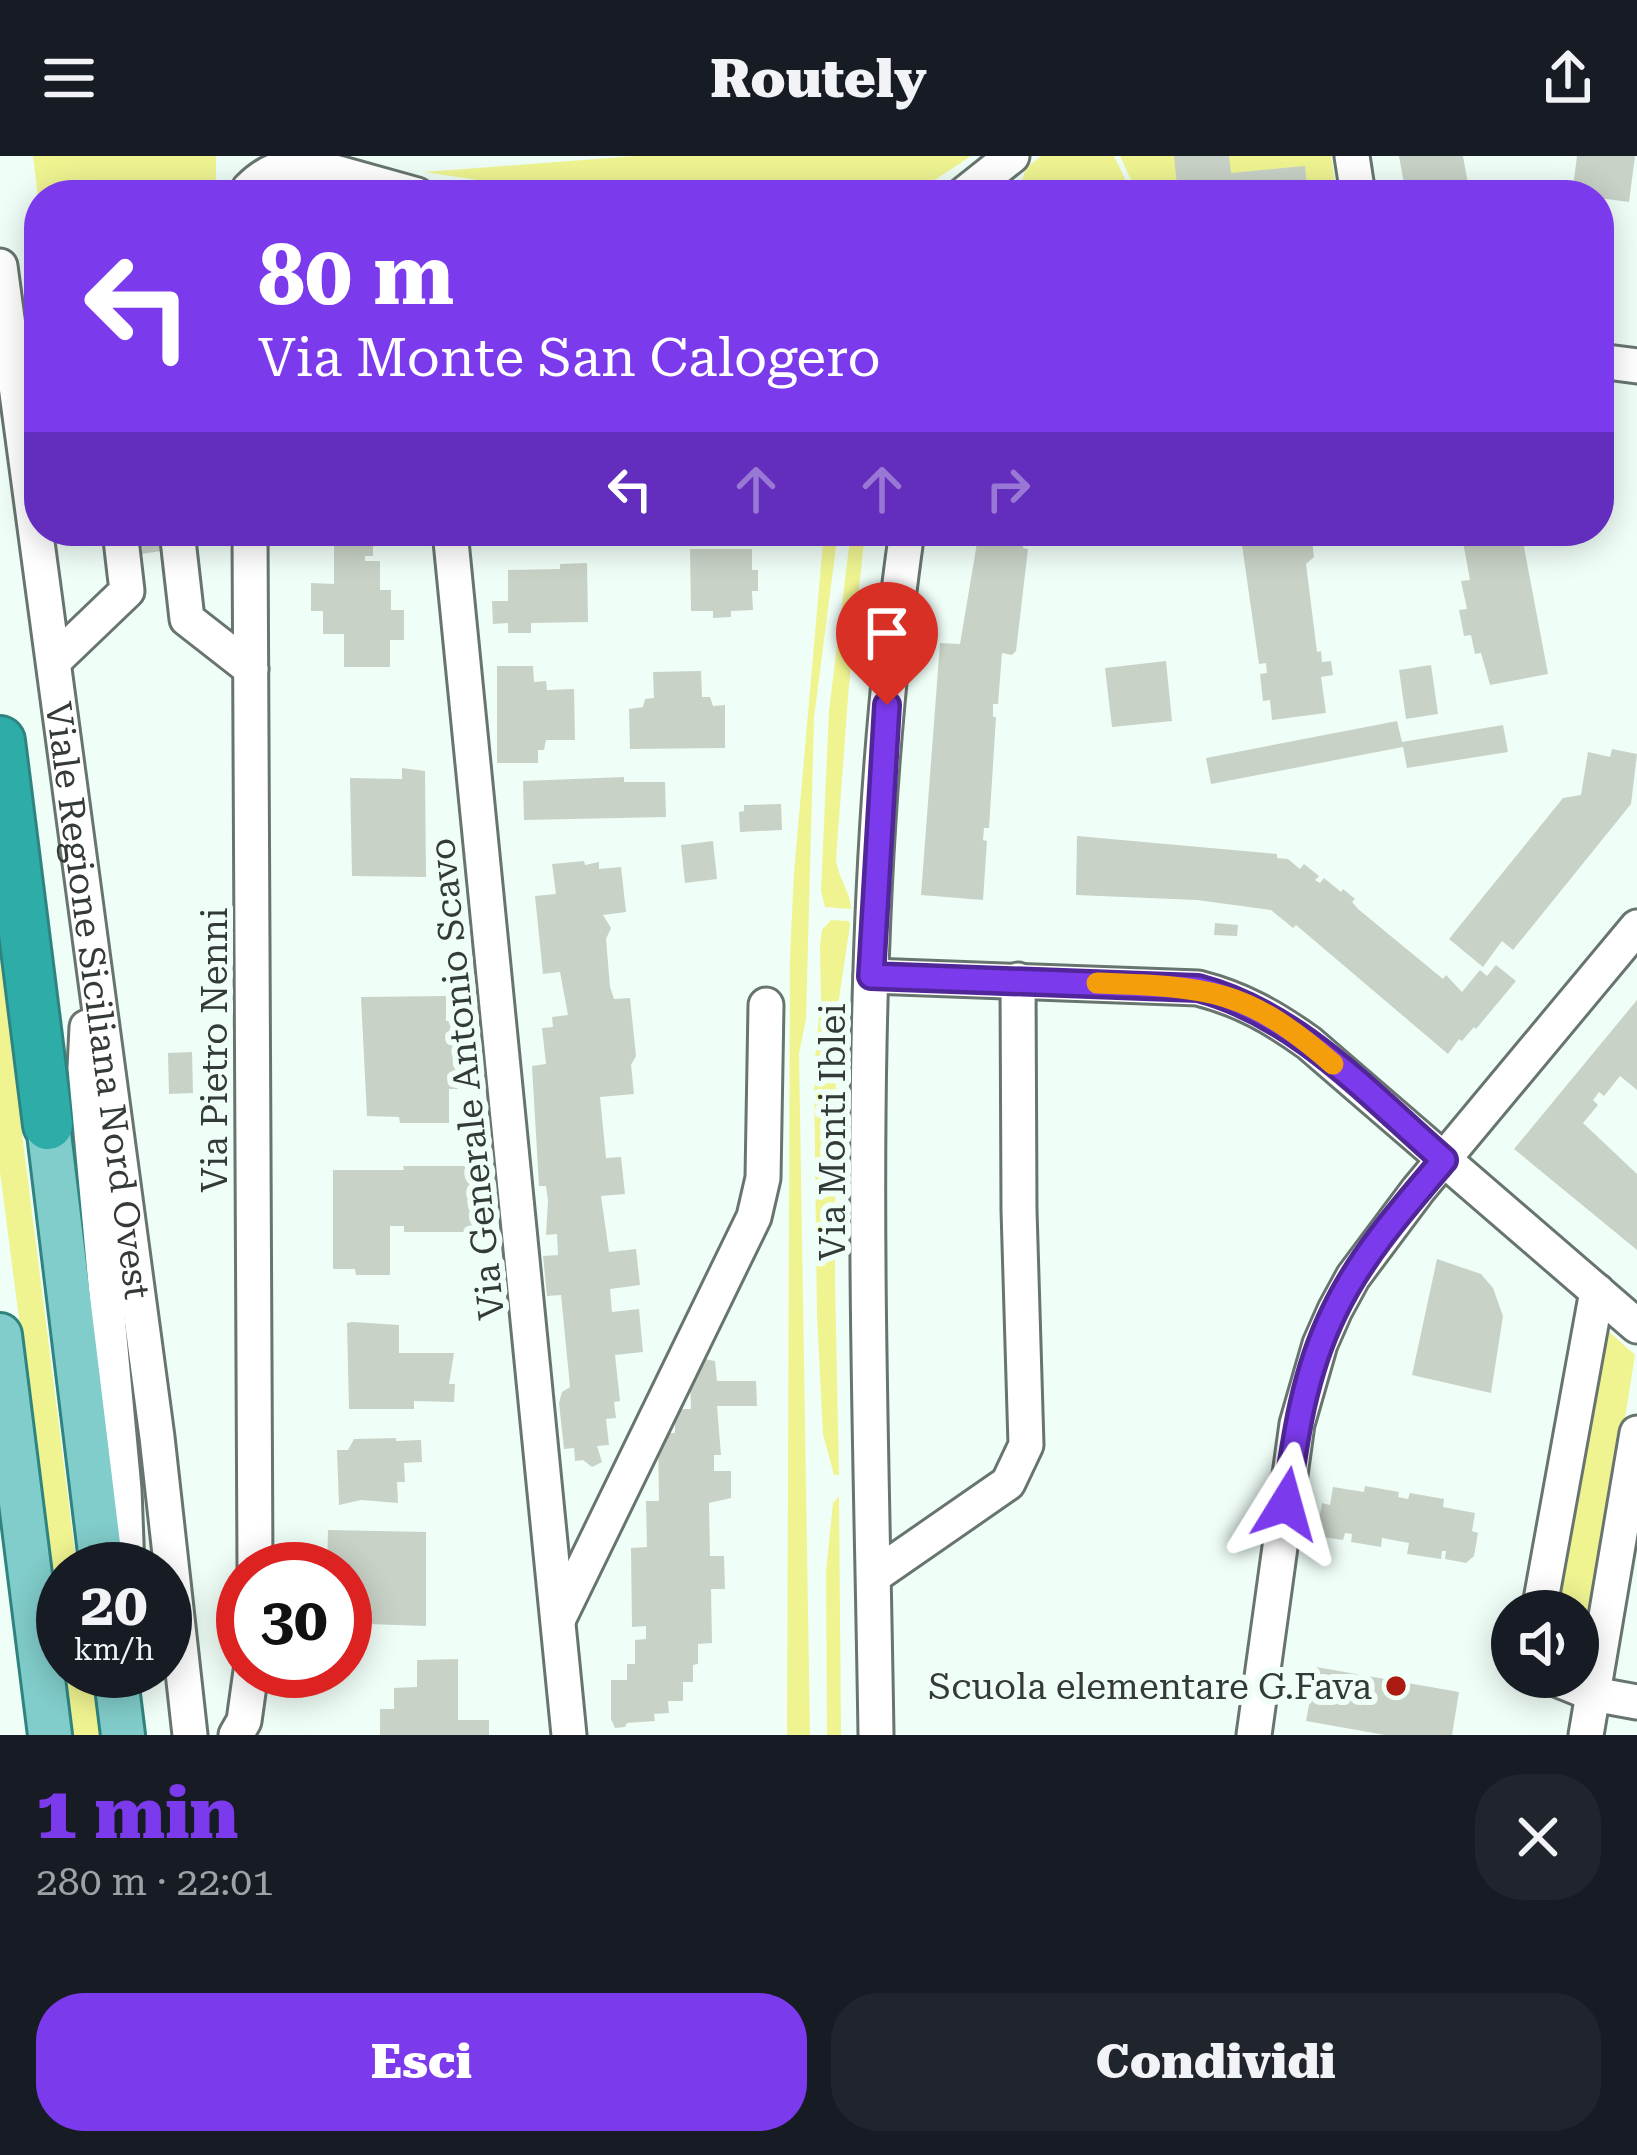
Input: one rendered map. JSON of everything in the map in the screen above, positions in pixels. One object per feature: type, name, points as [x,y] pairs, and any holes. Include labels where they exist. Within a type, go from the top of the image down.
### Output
[{"type":"highway","points":[[0,741],[48,1124]]},
{"type":"main road","name":"Viale Regione Siciliana Nord Ovest","points":[[48,1124],[99,1542]]},
{"type":"main road","points":[[0,1335],[50,1735]]},
{"type":"main road","points":[[120,1698],[127,1735]]},
{"type":"street","points":[[299,156],[363,180]]},
{"type":"street","points":[[982,180],[1015,156]]},
{"type":"street","points":[[256,180],[279,167],[331,171]]},
{"type":"street","name":"Viale Regione Siciliana Nord Ovest","points":[[0,266],[24,404]]},
{"type":"street","name":"Viale Regione Siciliana Nord Ovest","points":[[42,546],[167,1542]]},
{"type":"street","points":[[54,661],[127,591],[122,546]]},
{"type":"street","points":[[179,546],[187,619],[251,669]]},
{"type":"street","name":"Via Pietro Nenni","points":[[250,546],[255,1542]]},
{"type":"street","name":"Via Generale Antonio Scavo","points":[[451,546],[569,1735]]},
{"type":"street","name":"Via Monti Iblei","points":[[876,1735],[871,976],[890,667],[905,546]]},
{"type":"street","points":[[1254,1735],[1297,1424],[1320,1344],[1353,1277],[1637,927]]},
{"type":"street","points":[[92,945],[85,1068],[126,1542]]},
{"type":"street","points":[[871,976],[1198,988],[1238,998],[1309,1043],[1637,1326]]},
{"type":"street","points":[[874,1576],[1008,1483],[1026,1445],[1018,980]]},
{"type":"street","points":[[558,1619],[754,1217],[763,1178],[766,1004]]},
{"type":"street","points":[[1543,1590],[1597,1291]]},
{"type":"street","points":[[1599,1658],[1637,1433]]},
{"type":"street","points":[[192,1694],[205,1735]]},
{"type":"street","points":[[1599,1695],[1637,1702]]},
{"type":"street","points":[[127,1735],[128,1698]]},
{"type":"street","name":"Viale Regione Siciliana Nord Ovest","points":[[186,1698],[190,1735]]},
{"type":"street","points":[[236,1735],[248,1698]]},
{"type":"street","points":[[257,1698],[261,1735]]},
{"type":"street","points":[[1586,1735],[1592,1698]]},
{"type":"green space","points":[[33,156],[216,156],[216,180],[36,180]]},
{"type":"green space","points":[[635,156],[971,156],[935,180],[478,180],[424,172]]},
{"type":"green space","points":[[1041,156],[1114,156],[1126,180],[1022,180],[1026,168]]},
{"type":"green space","points":[[1120,156],[1331,156],[1335,180],[1131,180]]},
{"type":"green space","points":[[823,546],[836,546],[814,718],[806,1019],[799,1053],[810,1735],[787,1735],[794,873]]},
{"type":"green space","points":[[849,546],[863,546],[836,859],[851,909],[825,907],[821,891],[829,711]]},
{"type":"green space","points":[[831,920],[849,921],[850,925],[836,1019],[839,1475],[834,1475],[823,1434],[817,1316],[814,1068],[821,999],[820,945],[822,930]]},
{"type":"green space","points":[[0,959],[74,1542],[48,1542],[0,1172]]},
{"type":"green space","points":[[1604,1327],[1635,1355],[1598,1590],[1557,1590]]},
{"type":"green space","points":[[839,1496],[841,1735],[827,1735],[826,1572],[833,1503]]},
{"type":"green space","points":[[69,1698],[95,1698],[100,1735],[74,1735]]},
{"type":"building","points":[[1174,156],[1229,156],[1231,173],[1305,166],[1306,180],[1176,180]]},
{"type":"building","points":[[1399,156],[1463,156],[1467,180],[1403,180]]},
{"type":"building","points":[[1577,156],[1635,156],[1629,202],[1614,200],[1614,180],[1574,180]]},
{"type":"building","points":[[105,546],[182,546],[182,548],[107,559]]},
{"type":"building","points":[[334,546],[373,546],[373,556],[365,556],[365,561],[380,561],[380,590],[391,590],[391,610],[404,610],[404,640],[390,640],[390,667],[344,667],[344,634],[323,634],[323,611],[311,611],[311,583],[334,584]]},
{"type":"building","points":[[976,546],[1028,549],[1016,651],[1002,653],[998,704],[993,704],[996,717],[989,828],[984,828],[983,840],[987,841],[983,900],[921,895],[940,643],[960,644]]},
{"type":"building","points":[[1242,546],[1313,546],[1314,557],[1306,564],[1317,652],[1321,651],[1322,662],[1331,661],[1333,675],[1321,677],[1326,713],[1272,720],[1270,700],[1263,701],[1260,674],[1267,673],[1266,663],[1259,664]]},
{"type":"building","points":[[1464,546],[1524,546],[1548,674],[1490,685],[1481,653],[1475,654],[1471,635],[1464,636],[1459,610],[1467,609],[1461,581],[1470,580]]},
{"type":"building","points":[[690,549],[752,549],[752,570],[758,570],[753,610],[713,618],[713,611],[691,611]]},
{"type":"building","points":[[587,563],[588,622],[531,623],[531,633],[508,633],[508,623],[493,624],[492,601],[508,601],[508,570]]},
{"type":"building","points":[[1166,661],[1172,721],[1112,727],[1105,668]]},
{"type":"building","points":[[1431,665],[1438,714],[1406,719],[1399,670]]},
{"type":"building","points":[[497,666],[533,666],[534,682],[546,681],[547,690],[574,689],[575,740],[546,740],[544,750],[538,750],[538,763],[497,763]]},
{"type":"building","points":[[701,671],[702,697],[710,697],[713,706],[725,705],[725,748],[630,749],[629,709],[643,707],[645,699],[654,698],[653,672]]},
{"type":"building","points":[[1397,721],[1402,742],[1503,725],[1508,752],[1407,768],[1403,747],[1211,784],[1206,758]]},
{"type":"building","points":[[1612,749],[1637,754],[1631,804],[1513,950],[1502,941],[1483,967],[1449,939],[1563,798],[1581,795],[1588,752],[1610,757]]},
{"type":"building","points":[[402,768],[425,771],[426,877],[352,876],[350,778],[402,779]]},
{"type":"building","points":[[624,777],[624,782],[665,782],[666,817],[524,820],[523,781]]},
{"type":"building","points":[[781,804],[782,830],[740,832],[739,812],[744,805]]},
{"type":"building","points":[[1077,836],[1277,854],[1300,869],[1304,864],[1319,876],[1315,880],[1320,883],[1324,878],[1343,889],[1358,909],[1462,992],[1480,970],[1487,976],[1496,965],[1516,981],[1448,1054],[1296,925],[1293,928],[1271,910],[1197,900],[1076,895]]},
{"type":"building","points":[[713,841],[717,879],[685,883],[681,845]]},
{"type":"building","points":[[584,861],[585,865],[599,862],[599,869],[621,867],[626,912],[603,915],[611,928],[606,939],[610,987],[614,999],[630,998],[634,1094],[600,1097],[606,1158],[621,1157],[625,1194],[601,1196],[609,1252],[636,1249],[640,1285],[610,1289],[612,1312],[639,1309],[643,1352],[615,1355],[620,1401],[614,1402],[616,1418],[606,1419],[609,1445],[597,1446],[602,1462],[592,1467],[583,1460],[575,1461],[574,1448],[564,1449],[559,1403],[562,1392],[570,1387],[561,1295],[547,1296],[543,1256],[558,1255],[557,1234],[546,1235],[548,1201],[546,1186],[539,1186],[532,1066],[546,1064],[542,1028],[553,1027],[552,1017],[568,1015],[560,972],[543,974],[535,896],[556,894],[552,864]]},
{"type":"building","points":[[1215,923],[1238,925],[1237,936],[1214,935]]},
{"type":"building","points":[[446,996],[446,1021],[458,1021],[458,1056],[468,1056],[469,1079],[458,1079],[458,1089],[449,1089],[449,1123],[400,1123],[399,1117],[367,1116],[361,997]]},
{"type":"building","points":[[1637,1000],[1637,1090],[1620,1076],[1604,1096],[1599,1092],[1593,1100],[1598,1105],[1583,1123],[1637,1174],[1637,1250],[1514,1149]]},
{"type":"building","points":[[192,1052],[193,1093],[169,1094],[168,1053]]},
{"type":"building","points":[[403,1166],[479,1166],[479,1232],[404,1232],[404,1226],[390,1226],[390,1275],[333,1269],[333,1170],[404,1170]]},
{"type":"building","points":[[1437,1259],[1481,1274],[1493,1288],[1503,1316],[1491,1393],[1412,1375]]},
{"type":"building","points":[[347,1323],[399,1325],[399,1353],[454,1353],[449,1384],[455,1384],[454,1402],[414,1401],[414,1409],[349,1409]]},
{"type":"building","points":[[704,1359],[715,1361],[717,1381],[756,1381],[757,1406],[717,1406],[721,1455],[714,1455],[714,1471],[731,1471],[731,1498],[709,1503],[710,1556],[724,1556],[725,1589],[711,1589],[712,1643],[698,1644],[698,1664],[693,1665],[693,1682],[683,1682],[683,1701],[668,1701],[669,1713],[654,1714],[655,1721],[615,1728],[611,1680],[627,1680],[627,1664],[635,1664],[635,1640],[646,1639],[646,1626],[632,1627],[631,1548],[647,1547],[646,1501],[659,1501],[658,1433],[675,1433],[675,1409],[691,1409],[690,1380]]},
{"type":"building","points":[[354,1439],[421,1440],[422,1462],[404,1463],[405,1482],[397,1482],[398,1503],[361,1500],[339,1505],[337,1450],[348,1450]]},
{"type":"building","points":[[1365,1486],[1399,1492],[1398,1497],[1408,1499],[1410,1493],[1444,1499],[1443,1507],[1475,1513],[1474,1556],[1466,1563],[1445,1559],[1446,1551],[1441,1559],[1407,1554],[1409,1543],[1382,1538],[1381,1547],[1351,1542],[1352,1534],[1345,1533],[1343,1540],[1323,1537],[1318,1528],[1322,1503],[1330,1505],[1333,1487],[1364,1492]]},
{"type":"building","points":[[328,1530],[426,1532],[426,1626],[372,1624],[372,1542],[328,1542]]},
{"type":"building","points":[[458,1659],[458,1720],[489,1720],[489,1735],[380,1735],[380,1709],[394,1709],[394,1688],[417,1687],[417,1660]]},
{"type":"building","points":[[1316,1667],[1459,1692],[1452,1735],[1385,1735],[1306,1721]]},
{"type":"slow traffic","points":[[1097,983],[1198,988],[1238,998],[1274,1017],[1333,1064]]},
{"type":"place","name":"Scuola elementare G.Fava","points":[[1396,1686]]},
{"type":"route","points":[[887,705],[871,976],[1153,985],[1198,988],[1238,998],[1309,1043],[1444,1160],[1353,1277],[1335,1310],[1307,1383],[1286,1504]]}]
